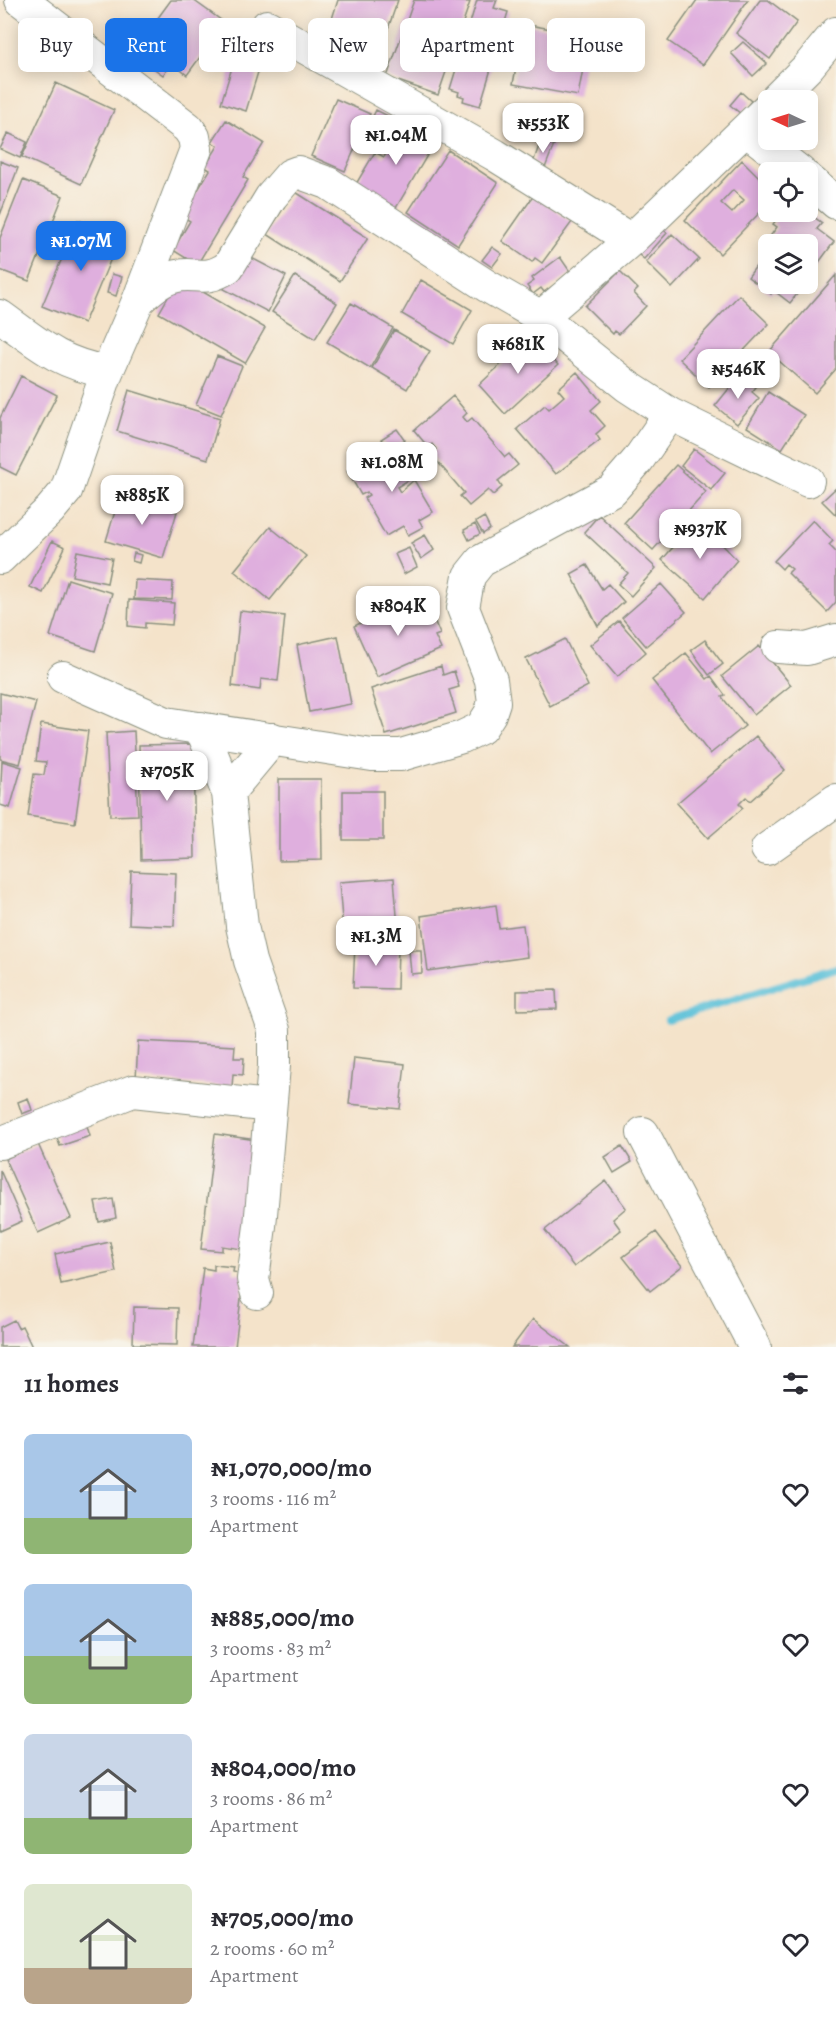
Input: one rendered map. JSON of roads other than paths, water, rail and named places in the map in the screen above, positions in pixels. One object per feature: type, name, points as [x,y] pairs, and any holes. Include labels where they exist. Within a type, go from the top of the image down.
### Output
[{"type":"street","points":[[0,558],[50,510],[66,491],[107,372],[138,301],[196,150],[194,137],[188,128],[21,0]]},
{"type":"street","points":[[785,90],[808,67],[836,33]]},
{"type":"street","points":[[296,42],[495,154],[631,240]]},
{"type":"street","points":[[542,317],[631,240],[758,118]]},
{"type":"street","points":[[746,130],[787,162]]},
{"type":"street","points":[[138,301],[147,292],[173,277],[203,278],[217,275],[228,267],[271,197],[290,175],[298,172],[328,183],[487,286],[542,317],[627,386],[670,414],[808,481]]},
{"type":"street","points":[[818,187],[836,203]]},
{"type":"street","points":[[0,316],[60,359],[80,367],[107,372]]},
{"type":"street","points":[[63,677],[166,723],[372,755],[401,754],[462,738],[481,728],[494,702],[491,680],[464,608],[469,576],[481,561],[612,490],[638,460],[670,414]]},
{"type":"street","points":[[778,647],[807,649],[836,640]]},
{"type":"street","points":[[201,728],[228,793],[242,926],[250,962],[274,1030],[260,1226],[253,1278],[257,1293]]},
{"type":"street","points":[[228,793],[273,739]]},
{"type":"street","points":[[766,849],[836,800]]},
{"type":"street","points":[[0,1143],[133,1091],[270,1106]]},
{"type":"street","points":[[643,1133],[755,1347]]},
{"type":"waterway","points":[[668,1020],[836,968]]}]
